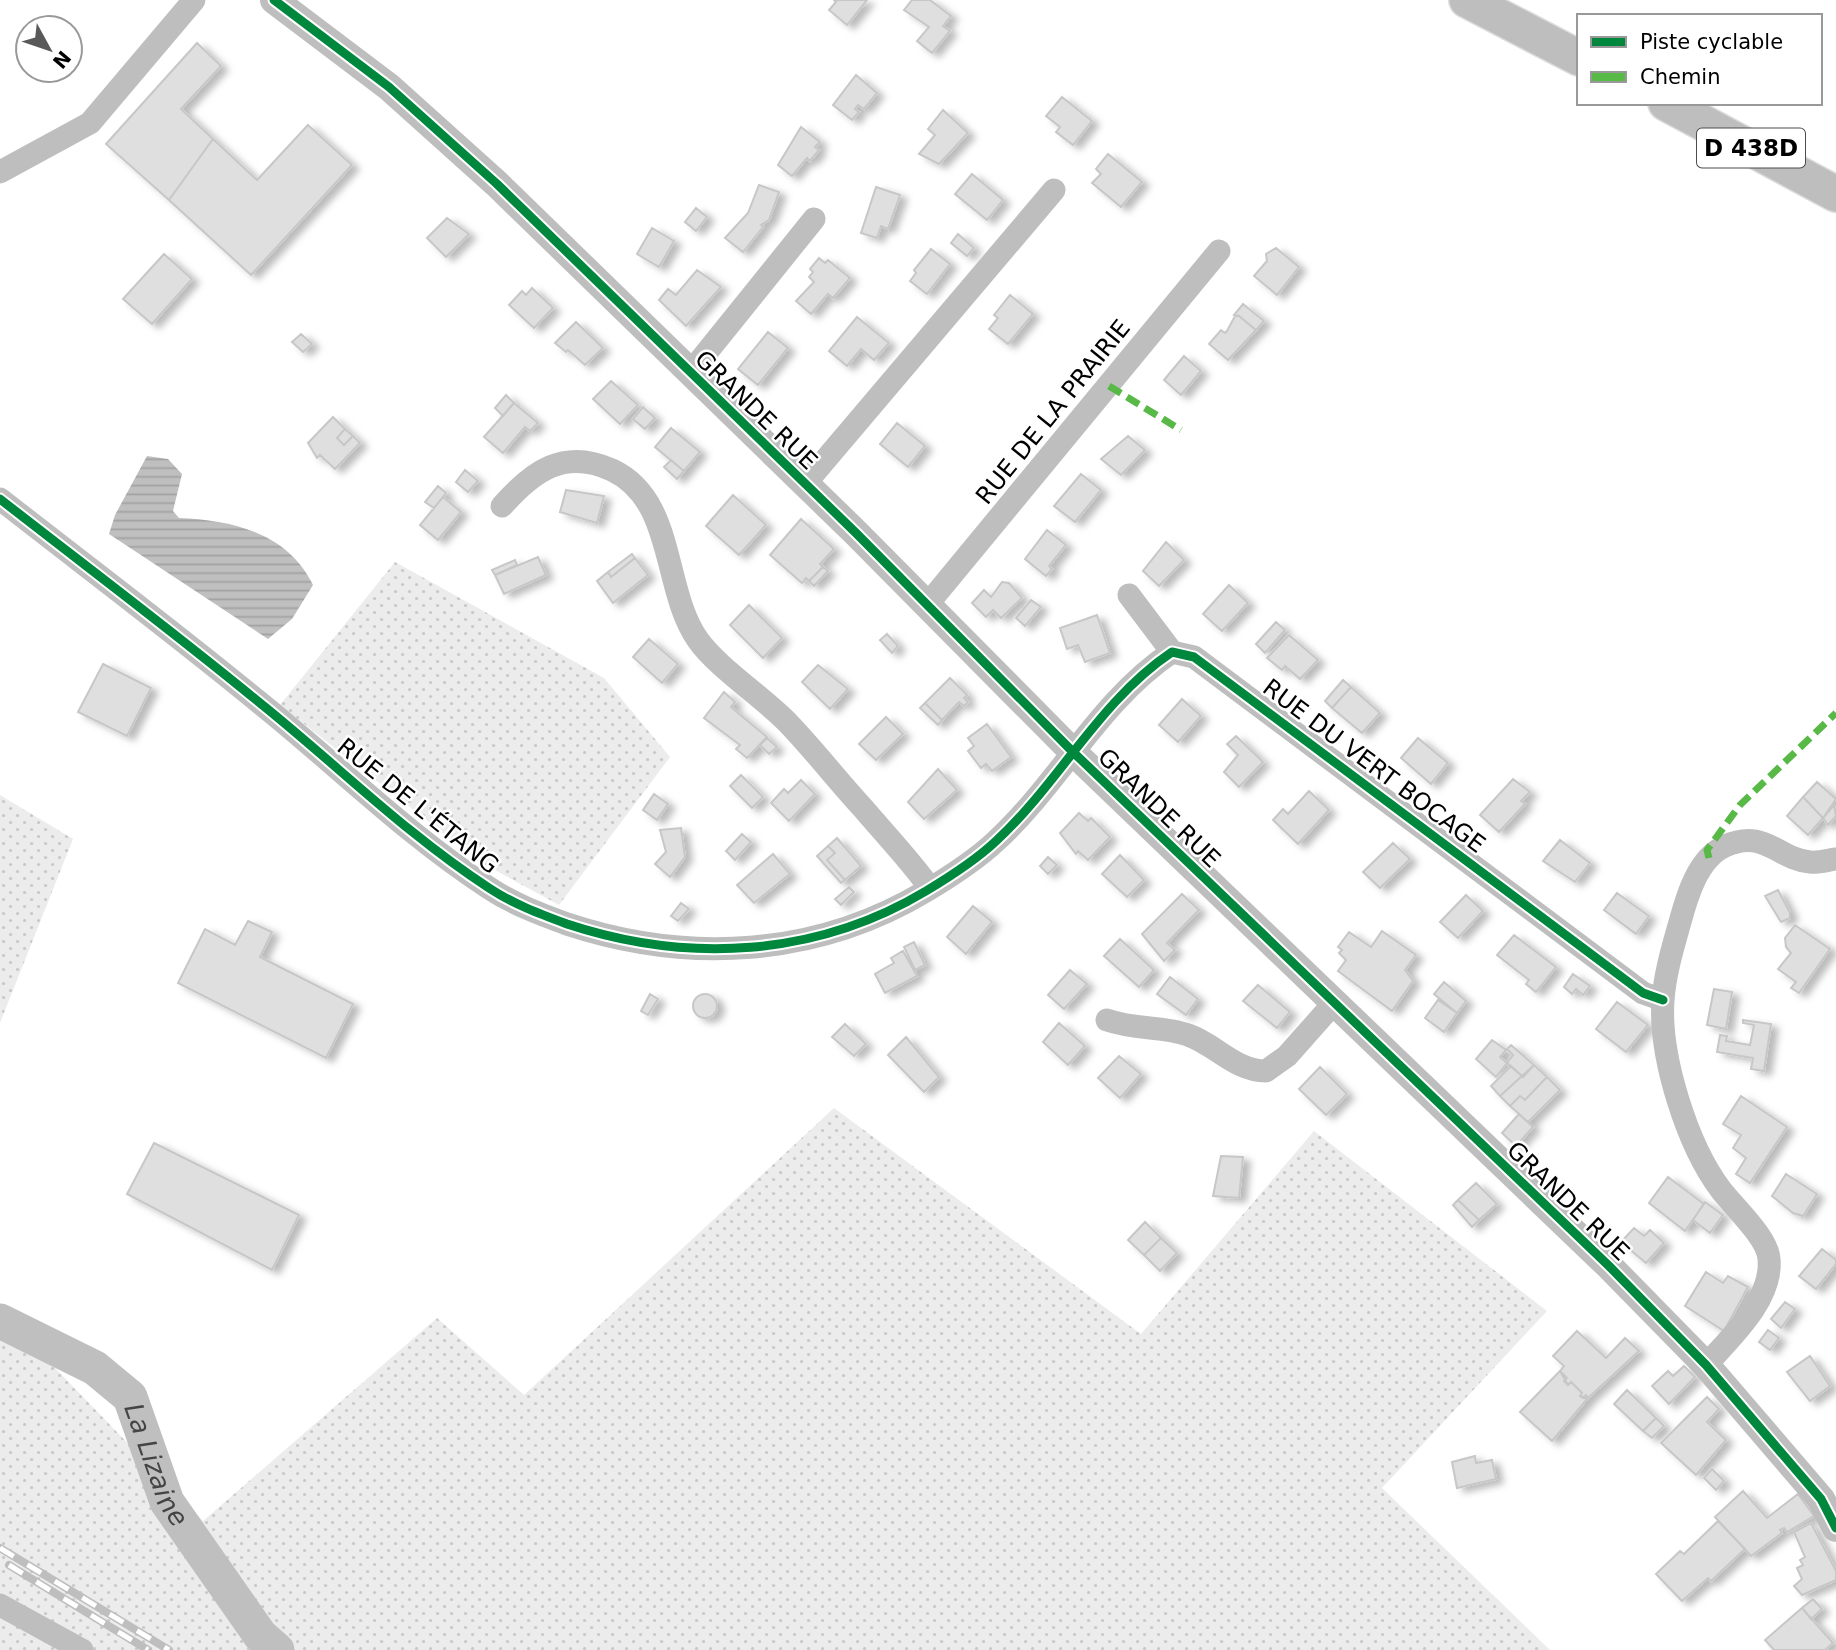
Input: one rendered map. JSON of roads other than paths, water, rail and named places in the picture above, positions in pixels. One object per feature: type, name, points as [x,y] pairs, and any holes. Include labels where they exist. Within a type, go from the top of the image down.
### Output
[{"type":"main road","points":[[1467,0],[1577,57]]},
{"type":"main road","name":"D 438D","points":[[1671,105],[1836,194]]},
{"type":"street","points":[[0,172],[90,123],[194,0]]},
{"type":"street","name":"GRANDE RUE","points":[[274,0],[389,88],[448,140],[856,533],[1072,751],[1609,1266],[1706,1365],[1821,1499],[1836,1528]]},
{"type":"street","points":[[804,485],[1054,190]]},
{"type":"street","points":[[690,373],[814,219]]},
{"type":"street","name":"RUE DE LA PRAIRIE","points":[[927,605],[1219,251]]},
{"type":"street","points":[[502,506],[542,467],[557,463],[575,462],[597,466],[629,480],[647,497],[684,615],[699,642],[788,723],[930,888]]},
{"type":"street","name":"RUE DE L'ÉTANG","points":[[0,499],[261,703],[445,858],[491,890],[533,912],[614,939],[688,950],[762,947],[832,934],[896,909],[997,840],[1052,779],[1072,751]]},
{"type":"street","points":[[1072,751],[1144,671],[1172,652],[1129,595]]},
{"type":"street","name":"RUE DU VERT BOCAGE","points":[[1172,652],[1194,657],[1643,993],[1663,1000]]},
{"type":"street","points":[[1706,1365],[1754,1307],[1770,1280],[1769,1255],[1754,1230],[1719,1187],[1694,1140],[1679,1101],[1665,1047],[1663,1000],[1669,962],[1696,876],[1709,858],[1723,847],[1748,840],[1775,846],[1810,862],[1836,859]]},
{"type":"street","points":[[1107,1020],[1129,1028],[1187,1034],[1245,1068],[1266,1071],[1287,1056],[1334,1003]]},
{"type":"street","points":[[0,1605],[82,1650]]},
{"type":"waterway","name":"La Lizaine","points":[[0,1321],[95,1368],[130,1397],[167,1502],[260,1635],[277,1650]]},
{"type":"railway","points":[[0,1548],[169,1650]]},
{"type":"railway","points":[[9,1565],[148,1650]]}]
